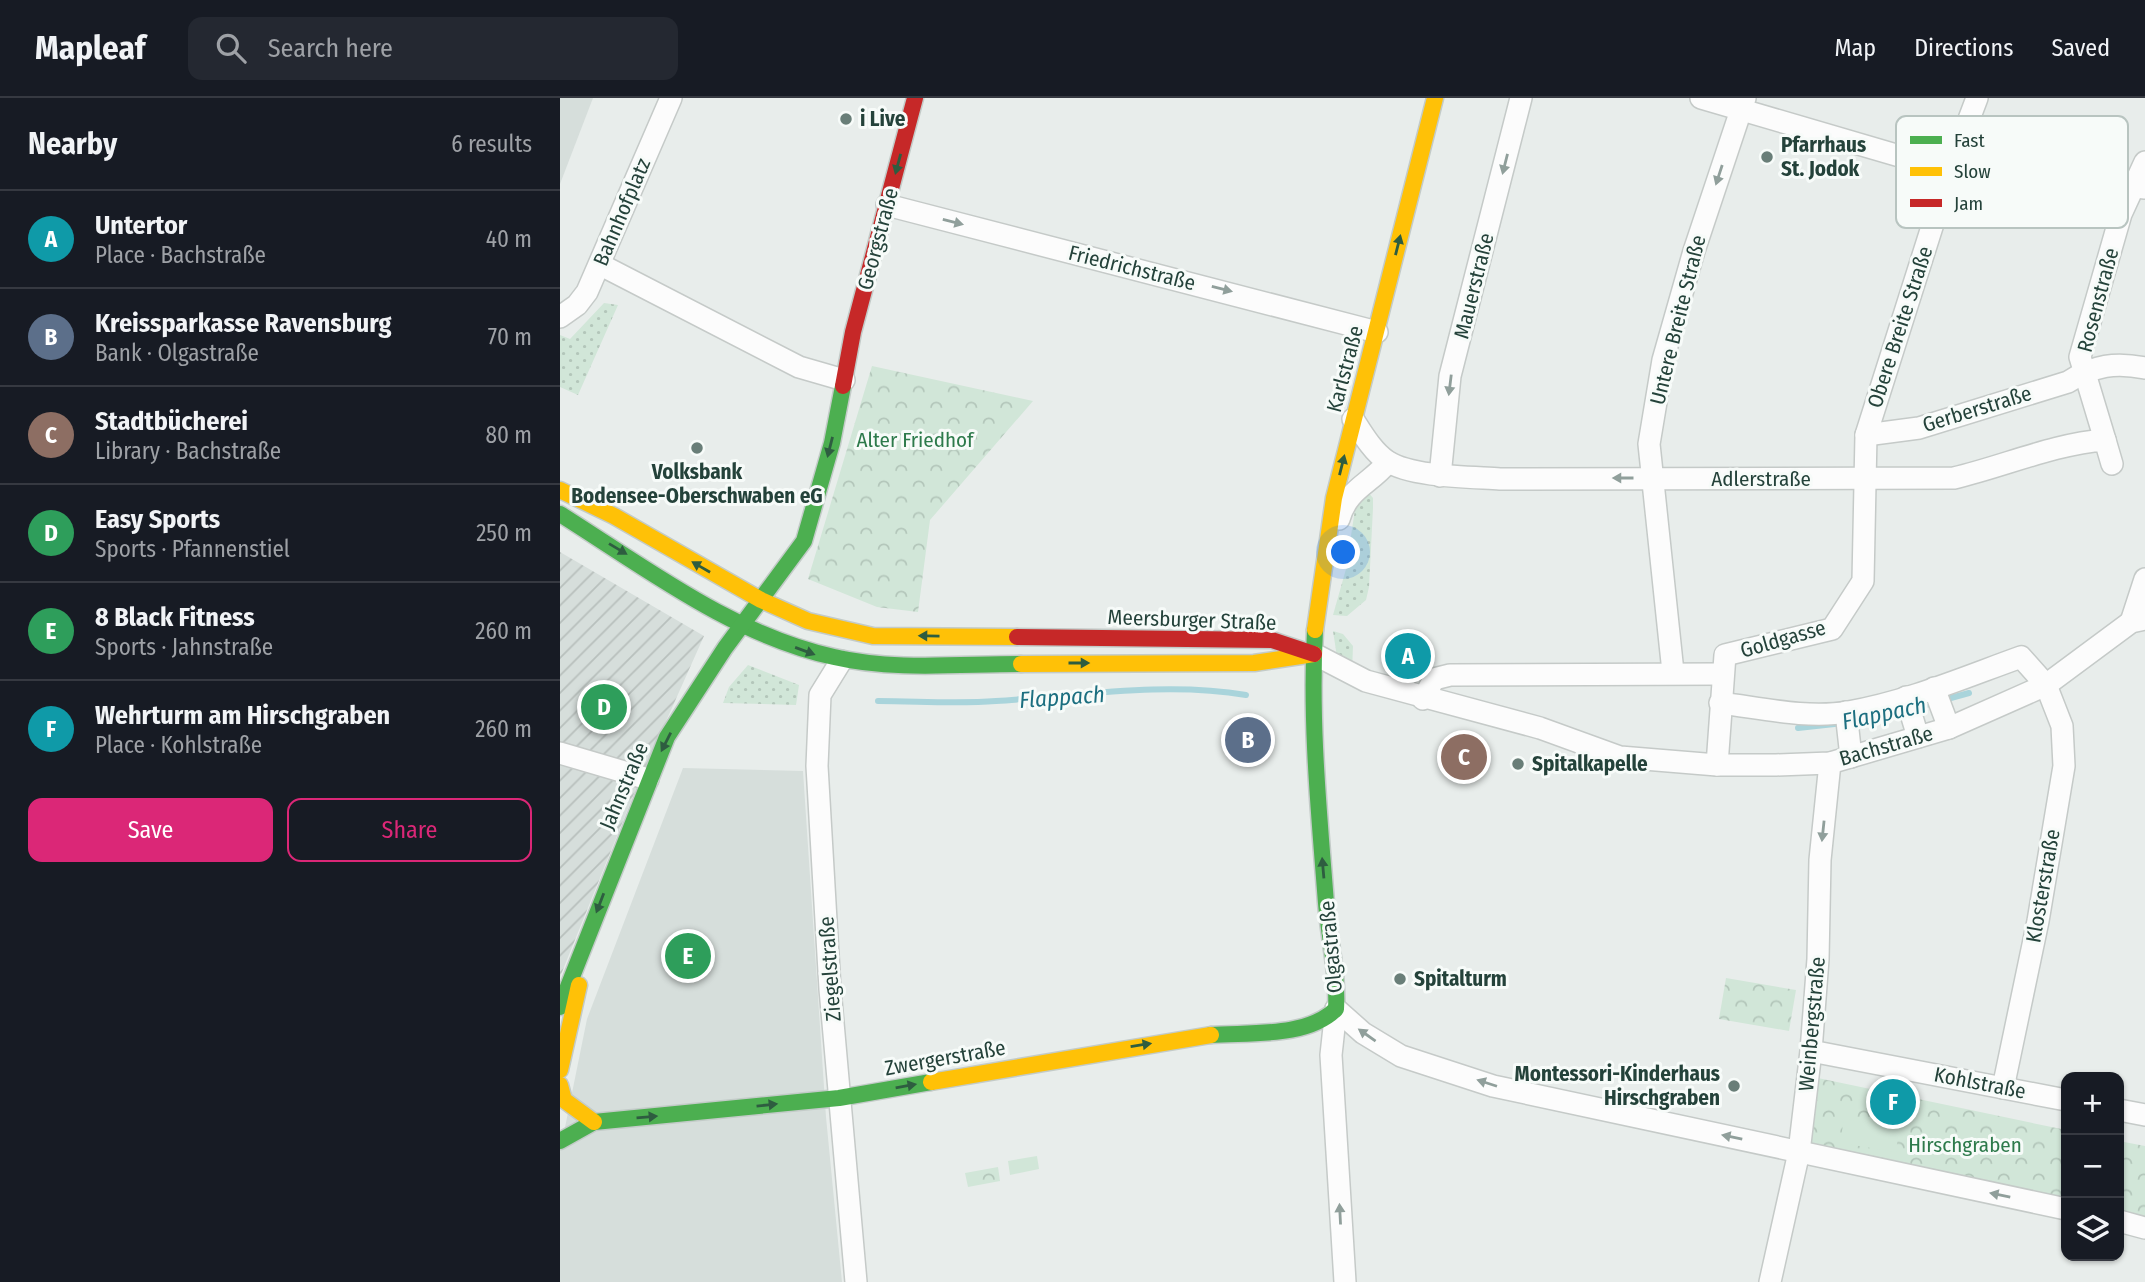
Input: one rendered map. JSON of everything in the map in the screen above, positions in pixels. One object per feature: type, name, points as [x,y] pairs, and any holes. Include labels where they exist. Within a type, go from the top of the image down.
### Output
[{"type":"main road","name":"Georgstraße","points":[[761,600],[803,541],[832,443],[853,332],[915,98]]},
{"type":"main road","name":"Karlstraße","points":[[1314,654],[1315,622],[1334,498],[1435,98]]},
{"type":"main road","name":"Meersburger Straße","points":[[560,490],[614,516],[761,600],[808,621],[873,636],[1272,640],[1314,654]]},
{"type":"main road","name":"Meersburger Straße","points":[[560,514],[741,626],[841,661],[878,664],[1254,663],[1314,654]]},
{"type":"main road","name":"Jahnstraße","points":[[560,1007],[648,779],[667,737],[761,600]]},
{"type":"main road","name":"Olgastraße","points":[[1314,654],[1312,683],[1315,768],[1336,1009]]},
{"type":"main road","points":[[560,1070],[578,997],[580,957]]},
{"type":"main road","name":"Zwergerstraße","points":[[560,1141],[594,1122],[839,1098],[1201,1035],[1293,1029],[1324,1021],[1336,1009]]},
{"type":"main road","points":[[560,1085],[564,1100],[594,1122]]},
{"type":"street","name":"Bahnhofplatz","points":[[560,317],[577,305],[601,265],[671,98]]},
{"type":"street","name":"Mauerstraße","points":[[1440,476],[1450,376],[1521,98]]},
{"type":"street","points":[[1701,98],[1742,104],[1896,154]]},
{"type":"street","name":"Obere Breite Straße","points":[[1970,116],[1977,98]]},
{"type":"street","name":"Untere Breite Straße","points":[[1672,672],[1649,444],[1664,360],[1694,251],[1742,104]]},
{"type":"street","name":"Rosenstraße","points":[[2128,204],[2140,187],[2145,162]]},
{"type":"street","name":"Friedrichstraße","points":[[887,205],[1377,332]]},
{"type":"street","name":"Obere Breite Straße","points":[[1863,479],[1866,435],[1932,228]]},
{"type":"street","name":"Rosenstraße","points":[[2105,440],[2080,357],[2117,228]]},
{"type":"street","points":[[601,265],[799,367],[844,380]]},
{"type":"street","name":"Gerberstraße","points":[[1866,435],[1919,428],[2068,382],[2084,371],[2119,362],[2145,368]]},
{"type":"street","name":"Adlerstraße","points":[[1353,419],[1363,436],[1388,462],[1440,476],[1954,478],[2072,443],[2105,440]]},
{"type":"street","points":[[2105,440],[2112,464]]},
{"type":"street","points":[[1323,564],[1343,504],[1355,489],[1374,479],[1388,462]]},
{"type":"street","name":"Goldgasse","points":[[1722,674],[1725,655],[1832,629],[1863,581],[1863,479]]},
{"type":"street","name":"Bachstraße","points":[[1314,654],[1366,681],[1423,699],[1539,729],[1620,757],[1717,765],[1841,760],[1949,728],[2046,685],[2138,621],[2145,579]]},
{"type":"street","name":"Bachstraße","points":[[1720,703],[1847,720],[1938,697],[2021,657],[2046,685]]},
{"type":"street","name":"Ziegelstraße","points":[[841,661],[820,695],[820,749],[817,766],[839,1098],[856,1282]]},
{"type":"street","points":[[1423,699],[1434,679],[1450,675],[1672,672],[1722,674],[1717,765]]},
{"type":"street","name":"Klosterstraße","points":[[2003,1088],[2038,921],[2064,766],[2062,726],[2046,685]]},
{"type":"street","points":[[1938,697],[1949,728]]},
{"type":"street","points":[[1909,706],[1917,737]]},
{"type":"street","name":"Weinbergstraße","points":[[1770,1282],[1798,1152],[1811,1051],[1818,959],[1820,860],[1847,720]]},
{"type":"street","points":[[560,752],[648,779]]},
{"type":"street","points":[[1336,1009],[1363,1033],[1401,1056],[1493,1086],[2061,1208]]},
{"type":"street","name":"Olgastraße","points":[[1336,1009],[1331,1055],[1345,1282]]},
{"type":"street","name":"Kohlstraße","points":[[1811,1051],[2061,1099]]},
{"type":"street","points":[[2124,1111],[2145,1115]]},
{"type":"street","points":[[2124,1222],[2145,1228]]},
{"type":"shaded area","points":[[560,98],[593,98],[560,184]]},
{"type":"shaded area","points":[[560,552],[704,636],[638,784],[560,977]]},
{"type":"shaded area","points":[[683,768],[803,771],[826,1117],[842,1282],[560,1282],[560,1152],[587,1019]]},
{"type":"green space","points":[[604,303],[618,305],[578,395],[560,387],[560,335],[570,339]]},
{"type":"green space","name":"Alter Friedhof","points":[[872,366],[1033,401],[930,520],[918,612],[877,607],[808,579]]},
{"type":"green space","points":[[1368,492],[1373,498],[1373,508],[1366,600],[1347,616],[1333,615],[1346,569],[1357,496]]},
{"type":"green space","points":[[1333,631],[1343,634],[1353,646],[1352,671],[1337,657]]},
{"type":"green space","points":[[748,665],[799,685],[796,705],[723,703],[729,687]]},
{"type":"green space","points":[[1726,978],[1796,990],[1789,1031],[1719,1019]]},
{"type":"green space","name":"Hirschgraben","points":[[1813,1077],[2061,1129],[2061,1202],[1804,1148]]},
{"type":"green space","points":[[1844,1119],[1899,1128],[1896,1152],[1840,1143]]},
{"type":"green space","points":[[2124,1142],[2145,1146],[2145,1220],[2124,1216]]},
{"type":"green space","points":[[1037,1156],[1039,1169],[1010,1175],[1008,1161]]},
{"type":"green space","points":[[998,1167],[1000,1181],[968,1187],[965,1173]]},
{"type":"waterway","name":"Flappach","points":[[878,701],[981,702],[1153,689],[1246,695]]},
{"type":"waterway","name":"Flappach","points":[[1798,728],[1871,720],[1969,693]]},
{"type":"traffic: fast","points":[[560,1007],[667,737],[725,648],[804,541],[832,443],[843,386]]},
{"type":"traffic: fast","points":[[560,514],[691,597],[761,633],[797,647],[834,657],[880,664],[1021,664]]},
{"type":"traffic: fast","points":[[1211,1035],[1294,1029],[1310,1025],[1336,1009],[1336,983],[1326,903],[1316,767],[1315,630]]},
{"type":"traffic: fast","points":[[560,1141],[594,1122],[839,1098],[931,1082]]},
{"type":"traffic: slow","points":[[1315,630],[1334,498],[1435,98]]},
{"type":"traffic: slow","points":[[560,490],[614,516],[761,600],[808,621],[873,636],[1017,637]]},
{"type":"traffic: slow","points":[[1021,664],[1254,663],[1314,654]]},
{"type":"traffic: slow","points":[[560,1070],[579,985]]},
{"type":"traffic: slow","points":[[931,1082],[1211,1035]]},
{"type":"traffic: slow","points":[[560,1085],[564,1100],[594,1122]]},
{"type":"traffic: jam","points":[[843,386],[853,332],[915,98]]},
{"type":"traffic: jam","points":[[1017,637],[1272,640],[1314,654]]},
{"type":"place","name":"i Live","points":[[846,119]]},
{"type":"place","name":"Pfarrhaus St. Jodok","points":[[1767,157]]},
{"type":"place","name":"Volksbank Bodensee-Oberschwaben eG","points":[[697,448]]},
{"type":"place","name":"Untertor","points":[[1408,656]]},
{"type":"place","name":"Easy Sports","points":[[604,707]]},
{"type":"place","name":"Kreissparkasse Ravensburg","points":[[1248,740]]},
{"type":"place","name":"Stadtbücherei","points":[[1464,757]]},
{"type":"place","name":"Spitalkapelle","points":[[1518,764]]},
{"type":"place","name":"8 Black Fitness","points":[[688,956]]},
{"type":"place","name":"Spitalturm","points":[[1400,979]]},
{"type":"place","name":"Montessori-Kinderhaus Hirschgraben","points":[[1734,1086]]},
{"type":"place","name":"Wehrturm am Hirschgraben","points":[[1893,1102]]}]
